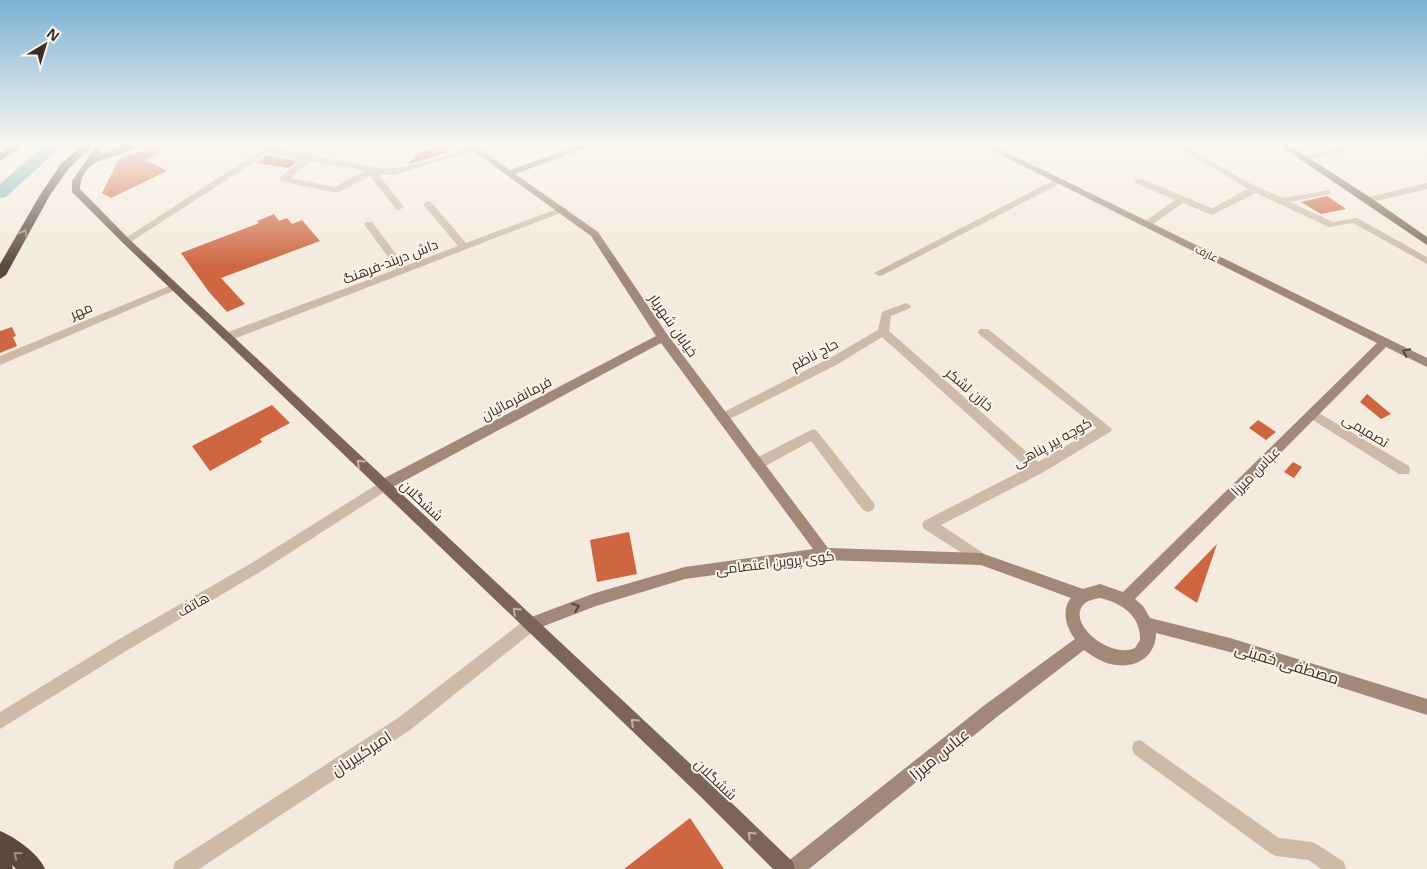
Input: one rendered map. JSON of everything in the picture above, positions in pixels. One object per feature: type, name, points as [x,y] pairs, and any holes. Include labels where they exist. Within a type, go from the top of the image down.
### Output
[{"type":"highway","points":[[0,276],[52,186]]},
{"type":"highway","points":[[0,842],[34,869]]},
{"type":"highway","points":[[0,865],[2,869]]},
{"type":"main road","name":"ششگلان","points":[[75,186],[75,190],[174,287],[531,624],[786,869]]},
{"type":"main road","points":[[1346,186],[1427,242]]},
{"type":"street","points":[[126,240],[212,186]]},
{"type":"street","points":[[315,186],[337,190],[342,186]]},
{"type":"street","points":[[383,186],[399,207]]},
{"type":"street","name":"خیابان شهریار","points":[[527,186],[595,234],[663,338],[824,554]]},
{"type":"street","points":[[879,273],[1049,186]]},
{"type":"street","name":"عارف","points":[[1067,186],[1427,363]]},
{"type":"street","points":[[1149,186],[1212,212],[1256,189]]},
{"type":"street","points":[[1249,186],[1332,225],[1354,220],[1427,261]]},
{"type":"street","points":[[1368,200],[1427,186]]},
{"type":"street","points":[[1281,201],[1327,192]]},
{"type":"street","points":[[1147,224],[1182,199]]},
{"type":"street","points":[[428,204],[464,247]]},
{"type":"street","name":"داش دربند-فرهنگ","points":[[227,337],[563,210]]},
{"type":"street","points":[[369,224],[403,270]]},
{"type":"street","name":"مهر","points":[[0,361],[174,287]]},
{"type":"street","points":[[883,332],[886,314],[906,306]]},
{"type":"street","name":"حاج ناظم","points":[[722,418],[834,361],[883,332]]},
{"type":"street","name":"خازن لشکر","points":[[883,332],[1037,469]]},
{"type":"street","name":"کوچه پیر پناهی","points":[[980,559],[929,525],[1037,469],[1106,429],[984,332]]},
{"type":"street","name":"فرمانفرمائیان","points":[[384,485],[663,338]]},
{"type":"street","name":"عباس میرزا","points":[[1125,599],[1384,342]]},
{"type":"street","name":"تصمیمی","points":[[1312,414],[1404,470]]},
{"type":"street","points":[[757,464],[814,434],[868,506]]},
{"type":"street","name":"هاتف","points":[[0,721],[121,646],[255,568],[384,485]]},
{"type":"street","name":"کوی پروین اعتصامی","points":[[531,624],[595,600],[685,573],[824,554],[980,559],[1082,595]]},
{"type":"street","points":[[1100,591],[1125,599],[1138,610],[1147,624],[1149,634],[1147,645],[1142,652],[1132,657],[1107,656],[1084,640],[1075,626],[1072,611],[1074,603],[1082,595],[1100,591]]},
{"type":"street","name":"امیرکبیریان","points":[[182,869],[404,724],[531,624]]},
{"type":"street","name":"مصطفی خمینی","points":[[1147,624],[1230,644],[1427,707]]},
{"type":"street","name":"عباس میرزا","points":[[794,869],[992,710],[1084,640]]},
{"type":"street","points":[[1140,748],[1276,847],[1312,851],[1337,869]]},
{"type":"building","points":[[106,186],[137,186],[111,198],[102,193]]},
{"type":"building","points":[[1327,196],[1346,209],[1321,214],[1301,202]]},
{"type":"building","points":[[274,214],[279,221],[287,218],[292,224],[302,220],[320,241],[221,278],[245,304],[227,312],[209,292],[181,253],[259,223],[257,221]]},
{"type":"building","points":[[12,327],[16,336],[13,337],[17,346],[0,353],[0,331]]},
{"type":"building","points":[[1367,394],[1391,414],[1381,419],[1360,402]]},
{"type":"building","points":[[272,405],[290,423],[260,439],[262,442],[210,471],[192,446]]},
{"type":"building","points":[[1258,420],[1276,432],[1266,440],[1249,428]]},
{"type":"building","points":[[1293,462],[1302,467],[1294,478],[1284,472]]},
{"type":"building","points":[[629,532],[637,574],[597,582],[590,540]]},
{"type":"building","points":[[1217,544],[1197,603],[1174,588]]},
{"type":"building","points":[[690,818],[724,869],[624,869]]},
{"type":"waterway","points":[[0,193],[9,186]]}]
